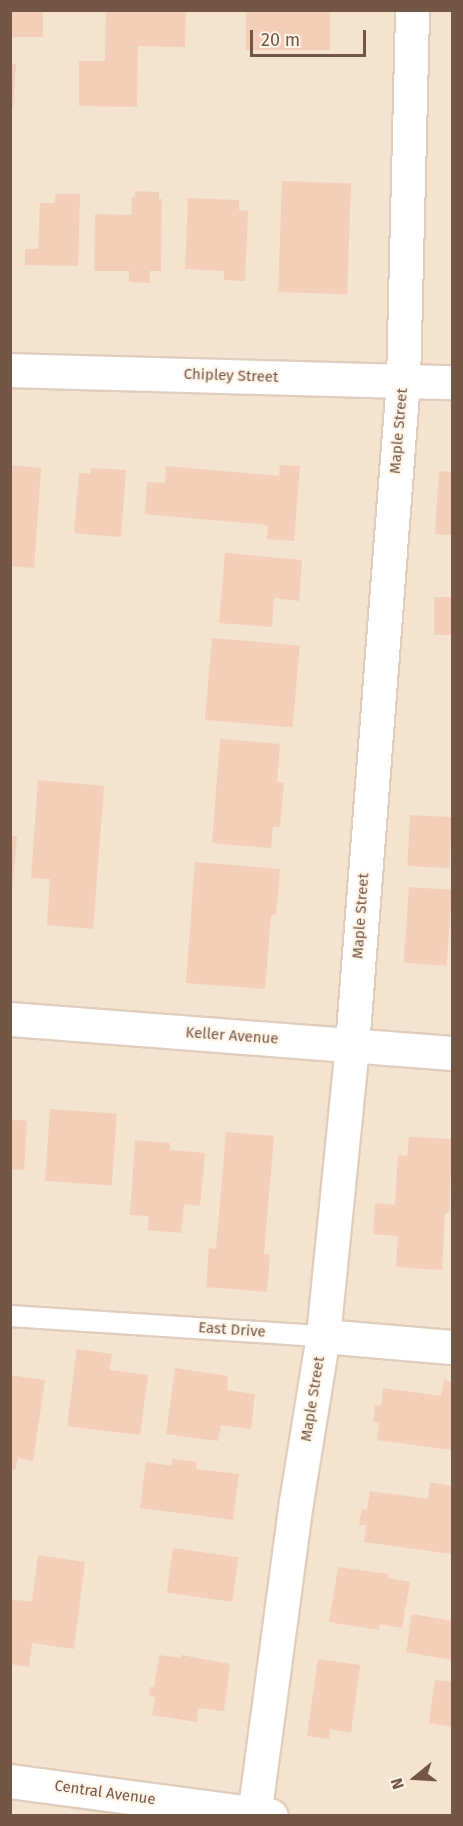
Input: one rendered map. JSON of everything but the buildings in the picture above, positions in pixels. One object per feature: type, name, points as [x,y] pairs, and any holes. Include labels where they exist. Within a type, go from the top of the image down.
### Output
[{"type":"street","name":"Maple Street","points":[[260,1815],[296,1502],[323,1336],[352,1045],[403,381],[412,10]]},
{"type":"street","name":"Chipley Street","points":[[10,370],[453,382]]},
{"type":"street","name":"Keller Avenue","points":[[10,1019],[453,1053]]},
{"type":"street","name":"East Drive","points":[[323,1336],[453,1347]]},
{"type":"street","name":"Central Avenue","points":[[10,1780],[260,1815]]},
{"type":"lane","name":"East Drive","points":[[10,1316],[323,1336]]},
{"type":"shaded area","points":[[11,11],[452,11],[452,1815],[11,1815]]}]
